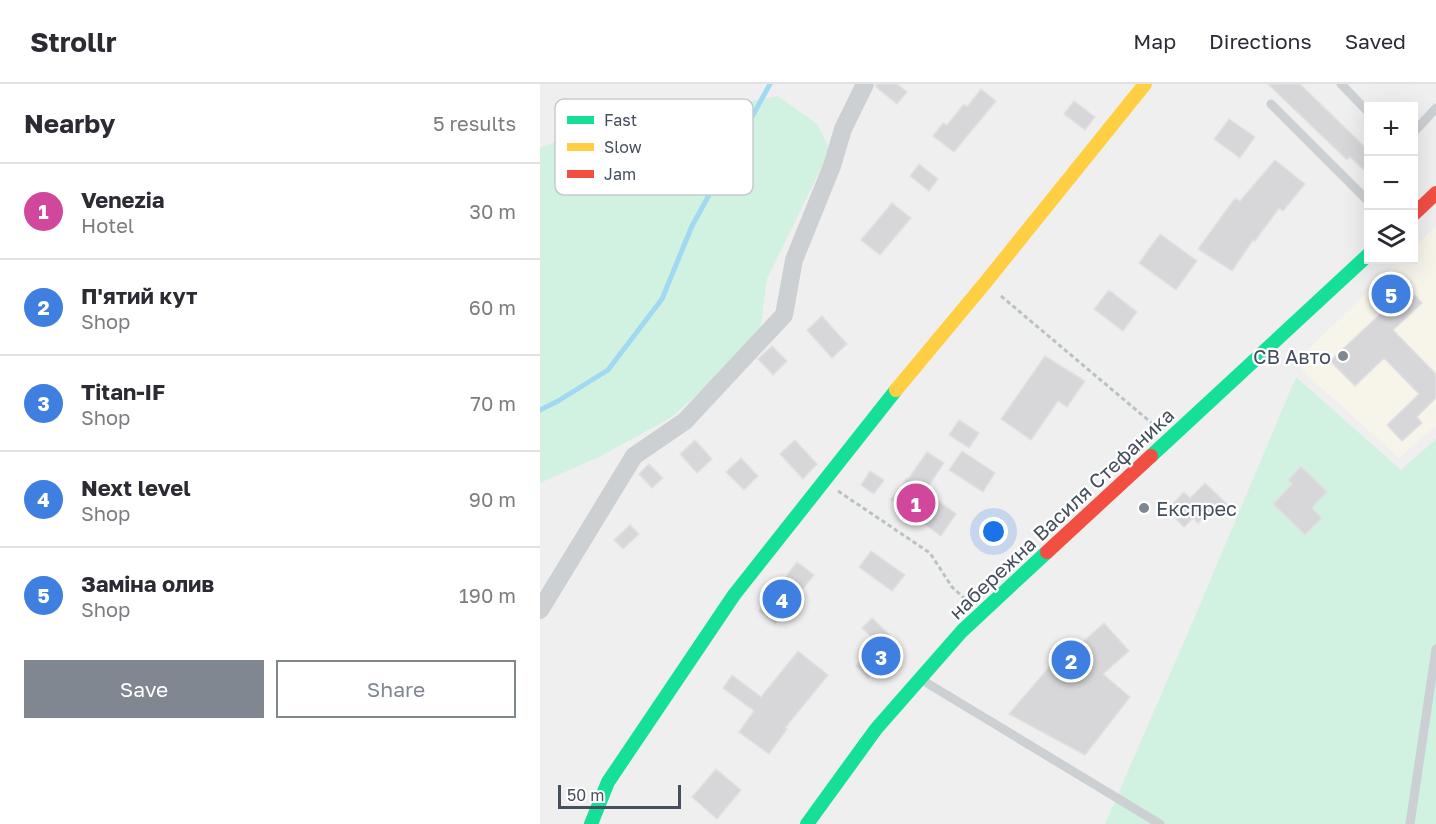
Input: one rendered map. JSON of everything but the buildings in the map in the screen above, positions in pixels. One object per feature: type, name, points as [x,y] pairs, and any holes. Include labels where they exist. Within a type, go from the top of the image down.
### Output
[{"type":"street","points":[[540,610],[634,456],[685,421],[784,315],[794,260],[832,166],[843,129],[865,84]]},
{"type":"street","points":[[591,824],[608,782],[734,595],[866,426],[985,283],[1145,84]]},
{"type":"street","points":[[1417,210],[1436,193]]},
{"type":"street","name":"набережна Василя Стефаника","points":[[807,824],[876,729],[962,631],[1364,259]]},
{"type":"lane","points":[[1341,84],[1364,108]]},
{"type":"lane","points":[[1271,104],[1364,197]]},
{"type":"lane","points":[[1418,127],[1436,108]]},
{"type":"lane","points":[[1410,824],[1436,649]]},
{"type":"lane","points":[[920,679],[1160,824]]},
{"type":"path","points":[[985,283],[1170,439]]},
{"type":"path","points":[[823,481],[930,553],[952,587],[981,614]]},
{"type":"shaded area","points":[[1436,226],[1436,426],[1399,458],[1307,375],[1296,361],[1396,264],[1418,264],[1418,243]]},
{"type":"green space","points":[[778,96],[817,124],[830,150],[767,279],[759,338],[672,417],[601,456],[540,483],[540,148],[555,142],[555,195],[753,195],[753,101]]},
{"type":"green space","points":[[1296,377],[1401,470],[1436,439],[1436,824],[1105,824],[1196,614]]},
{"type":"waterway","points":[[753,115],[770,84]]},
{"type":"waterway","points":[[540,410],[608,370],[662,299],[692,226],[709,195]]},
{"type":"traffic: fast","points":[[1151,456],[1364,259]]},
{"type":"traffic: fast","points":[[591,824],[608,782],[734,595],[896,390]]},
{"type":"traffic: fast","points":[[807,824],[876,729],[962,631],[1047,552]]},
{"type":"traffic: slow","points":[[896,390],[1145,84]]},
{"type":"traffic: jam","points":[[1418,210],[1436,193]]},
{"type":"traffic: jam","points":[[1047,552],[1151,456]]},
{"type":"place","name":"Заміна олив","points":[[1391,294]]},
{"type":"place","name":"СВ Авто","points":[[1343,356]]},
{"type":"place","name":"Venezia","points":[[916,503]]},
{"type":"place","name":"Експрес","points":[[1144,508]]},
{"type":"place","name":"Next level","points":[[782,599]]},
{"type":"place","name":"Titan-IF","points":[[881,656]]},
{"type":"place","name":"П'ятий кут","points":[[1071,660]]}]
